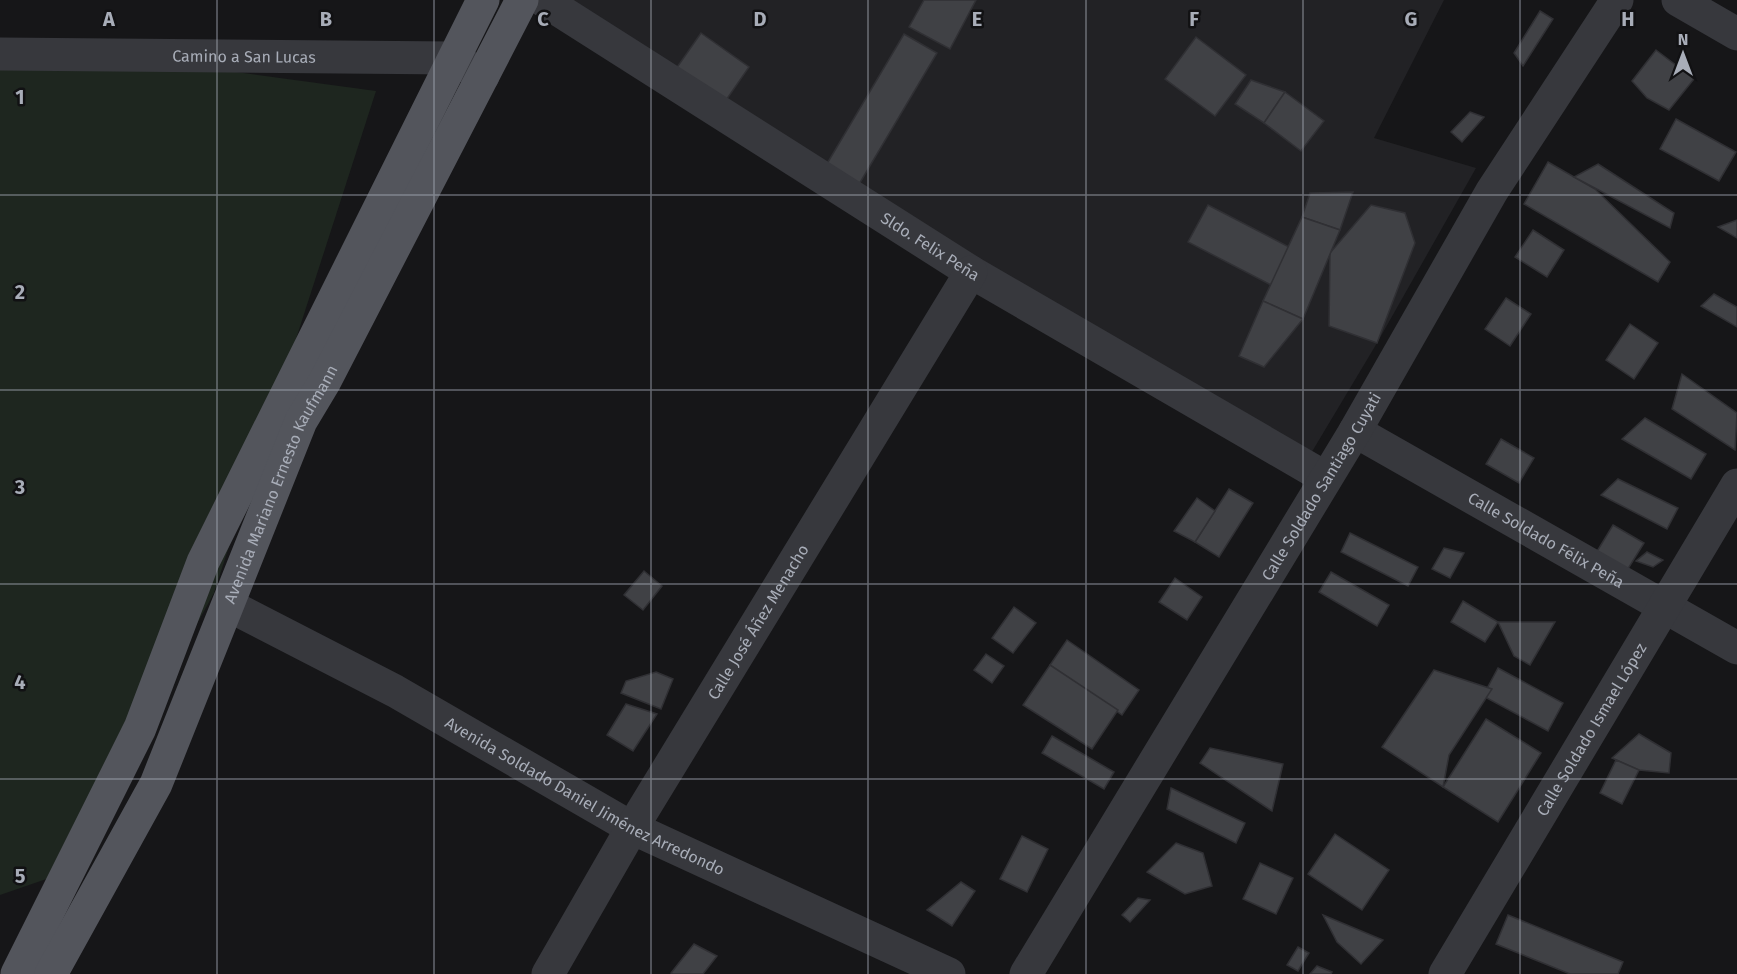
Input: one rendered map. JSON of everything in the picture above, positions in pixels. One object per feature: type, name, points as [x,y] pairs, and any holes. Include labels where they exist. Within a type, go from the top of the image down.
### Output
[{"type":"main road","name":"Avenida Mariano Ernesto Kaufmann","points":[[17,974],[140,728],[203,562],[483,0]]},
{"type":"main road","name":"Avenida Mariano Ernesto Kaufmann","points":[[51,974],[156,784],[300,421],[330,371],[522,0]]},
{"type":"street","name":"Sldo. Felix Peña","points":[[543,0],[971,272],[1326,478]]},
{"type":"street","name":"Calle Soldado Santiago Cuyati","points":[[1026,974],[1355,431],[1492,191],[1617,0]]},
{"type":"street","points":[[1678,0],[1737,34]]},
{"type":"street","name":"Camino a San Lucas","points":[[0,54],[453,58]]},
{"type":"street","points":[[453,58],[483,76]]},
{"type":"street","name":"Calle José Áñez Menacho","points":[[548,974],[632,828],[971,272]]},
{"type":"street","name":"Calle Soldado Félix Peña","points":[[1355,431],[1737,648]]},
{"type":"street","name":"Calle Soldado Ismael López","points":[[1444,974],[1737,484]]},
{"type":"street","name":"Avenida Soldado Daniel Jiménez Arredondo","points":[[228,605],[395,691],[632,828],[949,974]]},
{"type":"shaded area","points":[[544,0],[1444,0],[1374,138],[1476,168],[1377,343],[1310,455]]},
{"type":"shaded area","points":[[0,40],[376,91],[214,593],[58,875],[0,895]]},
{"type":"building","points":[[924,0],[976,0],[950,49],[909,27]]},
{"type":"building","points":[[1540,11],[1553,19],[1523,66],[1514,53]]},
{"type":"building","points":[[701,33],[749,67],[722,106],[673,73]]},
{"type":"building","points":[[904,34],[937,53],[858,186],[825,167]]},
{"type":"building","points":[[1196,37],[1246,75],[1215,116],[1165,79]]},
{"type":"building","points":[[1656,50],[1694,79],[1669,110],[1647,98],[1632,81]]},
{"type":"building","points":[[1251,80],[1285,92],[1264,123],[1235,104]]},
{"type":"building","points":[[1285,92],[1324,121],[1301,151],[1264,123]]},
{"type":"building","points":[[1470,112],[1484,117],[1462,142],[1451,132]]},
{"type":"building","points":[[1676,119],[1736,152],[1719,181],[1660,149]]},
{"type":"building","points":[[1548,162],[1595,189],[1670,262],[1658,282],[1524,204]]},
{"type":"building","points":[[1598,164],[1674,213],[1670,228],[1574,177]]},
{"type":"building","points":[[1353,192],[1340,230],[1302,217],[1310,193]]},
{"type":"building","points":[[1208,205],[1291,248],[1271,285],[1188,242]]},
{"type":"building","points":[[1371,205],[1405,213],[1415,243],[1377,343],[1329,326],[1330,253]]},
{"type":"building","points":[[1302,217],[1340,230],[1303,319],[1263,301]]},
{"type":"building","points":[[1737,220],[1737,238],[1718,227]]},
{"type":"building","points":[[1533,230],[1564,250],[1547,277],[1515,257]]},
{"type":"building","points":[[1714,294],[1737,307],[1737,327],[1701,306]]},
{"type":"building","points":[[1506,298],[1531,314],[1510,346],[1485,329]]},
{"type":"building","points":[[1263,301],[1303,319],[1264,367],[1239,356]]},
{"type":"building","points":[[1630,324],[1658,343],[1634,379],[1606,360]]},
{"type":"building","points":[[1682,374],[1737,413],[1735,450],[1672,409]]},
{"type":"building","points":[[1645,418],[1706,454],[1691,479],[1622,439]]},
{"type":"building","points":[[1501,439],[1534,458],[1519,483],[1486,464]]},
{"type":"building","points":[[1618,479],[1678,508],[1667,529],[1601,495]]},
{"type":"building","points":[[1229,489],[1253,503],[1219,557],[1195,542]]},
{"type":"building","points":[[1197,498],[1215,511],[1195,542],[1174,531]]},
{"type":"building","points":[[1613,525],[1644,543],[1626,572],[1596,553]]},
{"type":"building","points":[[1350,533],[1418,567],[1408,586],[1341,552]]},
{"type":"building","points":[[1444,548],[1464,553],[1450,578],[1432,569]]},
{"type":"building","points":[[1647,552],[1663,560],[1653,567],[1636,561]]},
{"type":"building","points":[[644,571],[662,586],[643,610],[624,595]]},
{"type":"building","points":[[1331,572],[1389,605],[1377,626],[1319,592]]},
{"type":"building","points":[[1175,578],[1202,597],[1187,620],[1159,602]]},
{"type":"building","points":[[1463,601],[1498,622],[1485,642],[1451,622]]},
{"type":"building","points":[[1014,607],[1036,623],[1013,653],[992,638]]},
{"type":"building","points":[[1498,622],[1555,622],[1530,665],[1514,656]]},
{"type":"building","points":[[1067,640],[1139,690],[1122,715],[1050,665]]},
{"type":"building","points":[[986,654],[1004,666],[992,683],[974,670]]},
{"type":"building","points":[[1050,665],[1118,710],[1092,749],[1023,705]]},
{"type":"building","points":[[1498,668],[1563,703],[1548,731],[1483,696]]},
{"type":"building","points":[[1434,670],[1492,689],[1449,755],[1443,787],[1382,747]]},
{"type":"building","points":[[656,672],[673,679],[661,709],[621,693],[626,681]]},
{"type":"building","points":[[626,704],[657,714],[633,751],[607,735]]},
{"type":"building","points":[[1486,719],[1541,753],[1498,822],[1443,787]]},
{"type":"building","points":[[1639,734],[1671,753],[1669,773],[1639,770],[1612,758]]},
{"type":"building","points":[[1052,736],[1114,772],[1104,789],[1042,753]]},
{"type":"building","points":[[1210,748],[1283,764],[1272,811],[1200,763]]},
{"type":"building","points":[[1616,760],[1639,770],[1622,804],[1600,793]]},
{"type":"building","points":[[1171,788],[1245,823],[1236,843],[1167,809]]},
{"type":"building","points":[[1335,834],[1389,870],[1362,910],[1308,874]]},
{"type":"building","points":[[1022,836],[1048,849],[1027,892],[1000,879]]},
{"type":"building","points":[[1176,843],[1203,853],[1212,886],[1185,894],[1147,872]]},
{"type":"building","points":[[1260,863],[1293,878],[1276,914],[1243,899]]},
{"type":"building","points":[[961,882],[975,891],[952,926],[927,910]]},
{"type":"building","points":[[1138,898],[1150,900],[1130,922],[1122,915]]},
{"type":"building","points":[[1323,915],[1383,940],[1361,964],[1337,942]]},
{"type":"building","points":[[1508,915],[1623,962],[1618,974],[1570,974],[1496,944]]},
{"type":"building","points":[[694,944],[717,956],[703,974],[671,973]]},
{"type":"building","points":[[1298,947],[1309,953],[1298,971],[1287,965]]},
{"type":"building","points":[[1317,966],[1332,972],[1331,974],[1310,974]]}]
